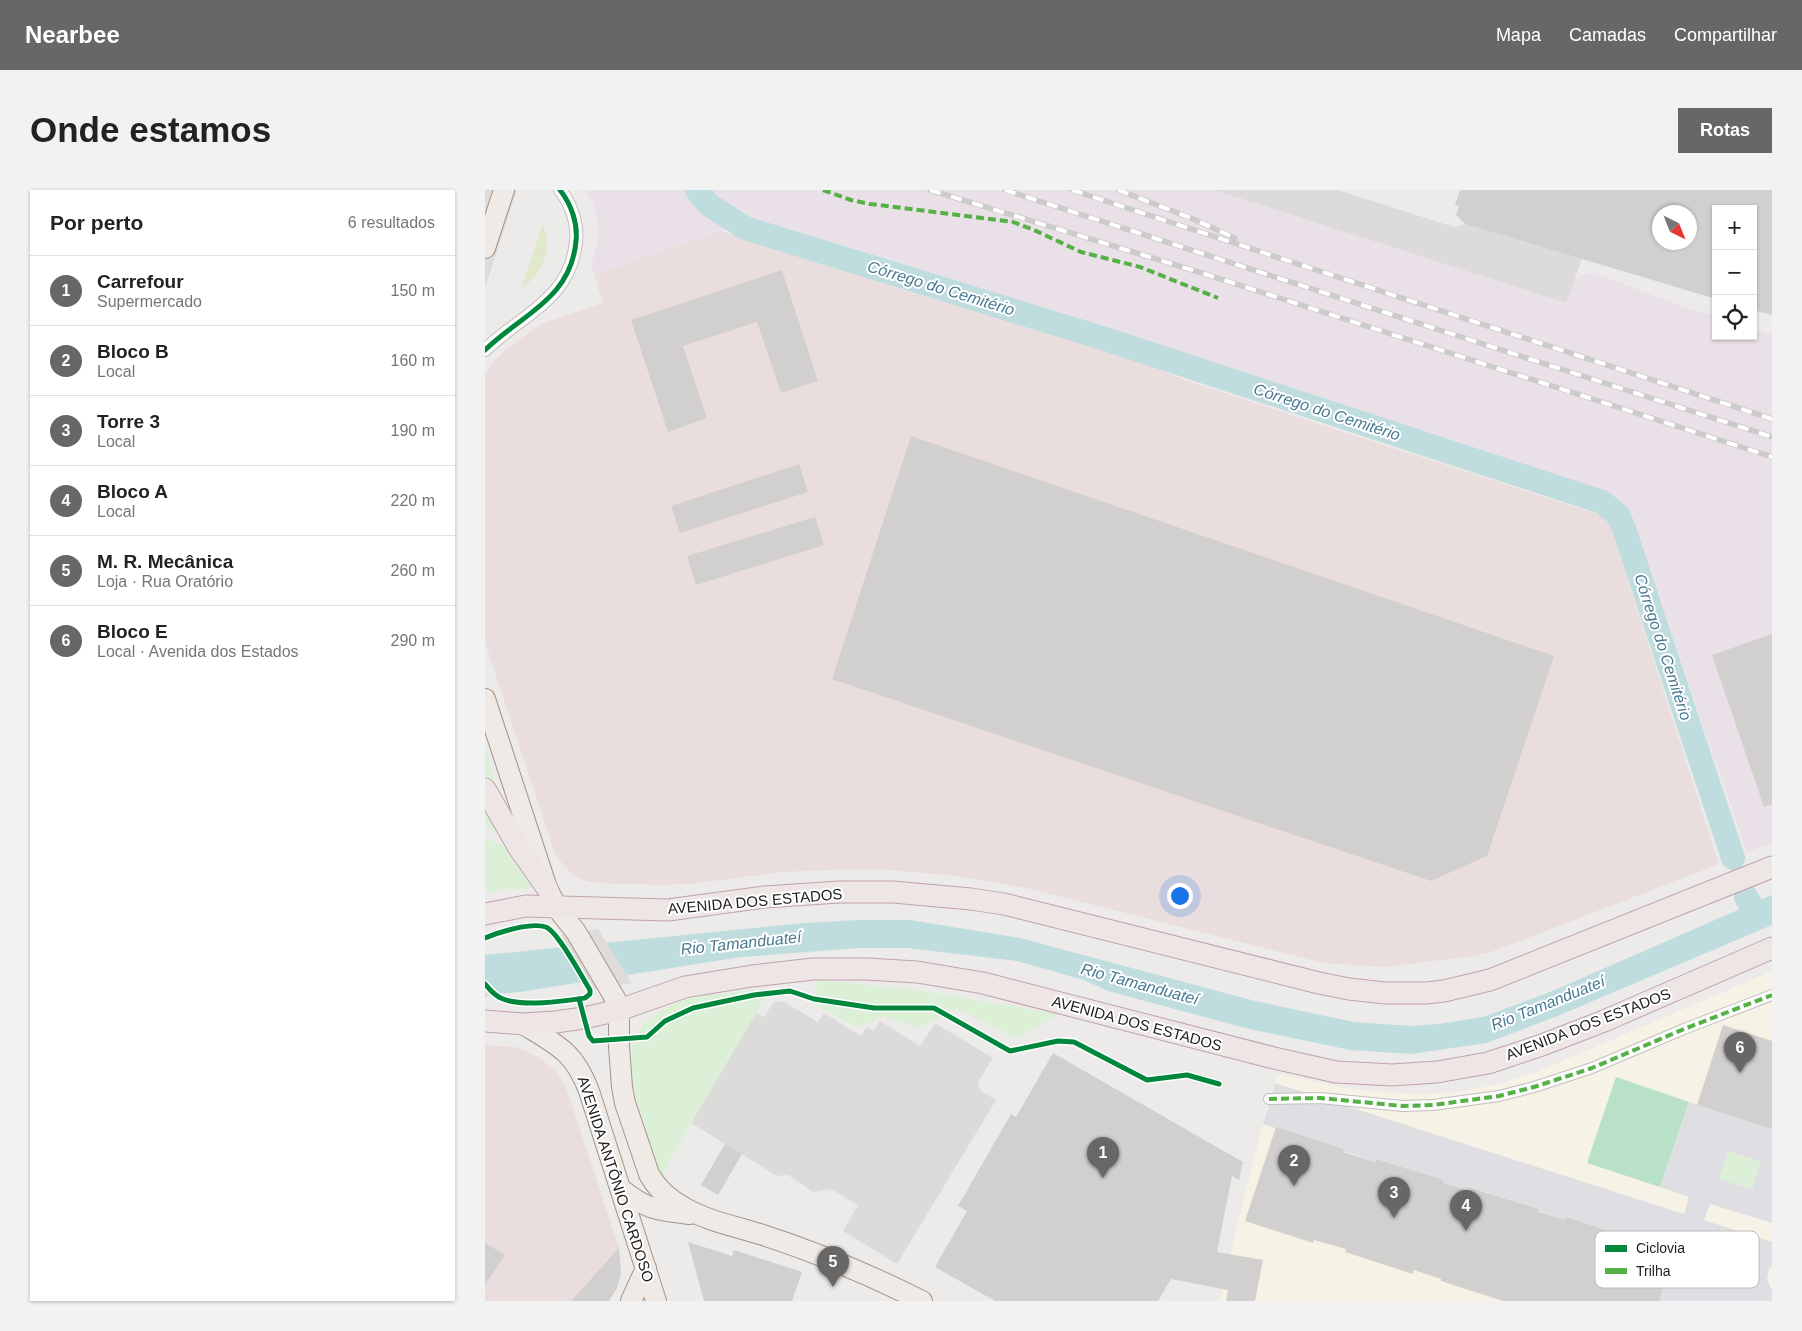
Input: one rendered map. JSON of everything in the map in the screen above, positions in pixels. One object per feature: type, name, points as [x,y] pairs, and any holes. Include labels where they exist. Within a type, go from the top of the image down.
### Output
[{"type":"highway","points":[[485,789],[519,848],[547,888]]},
{"type":"highway","name":"AVENIDA DOS ESTADOS","points":[[485,914],[526,906],[668,910],[765,897],[839,892],[893,892],[953,897],[1004,904],[1319,983],[1367,991],[1406,994],[1444,991],[1490,980],[1772,867]]},
{"type":"highway","name":"AVENIDA DOS ESTADOS","points":[[492,1021],[523,1024],[555,1022],[619,1010],[685,987],[752,976],[813,969],[867,969],[917,972],[983,983],[1273,1058],[1336,1072],[1392,1075],[1437,1072],[1488,1063],[1542,1045],[1604,1021],[1772,948]]},
{"type":"highway","points":[[485,1005],[492,1021]]},
{"type":"main road","points":[[485,248],[504,190]]},
{"type":"main road","points":[[485,698],[547,888],[557,908],[576,932],[609,987],[619,1010],[622,1087],[625,1103],[649,1174],[665,1194],[684,1208],[721,1223],[760,1234],[825,1259],[897,1288],[922,1301]]},
{"type":"main road","name":"AVENIDA ANTÔNIO CARDOSO","points":[[523,1024],[557,1045],[578,1065],[589,1091],[656,1301]]},
{"type":"main road","points":[[621,1189],[647,1207],[700,1215]]},
{"type":"main road","points":[[631,1301],[646,1268]]},
{"type":"street","points":[[485,350],[544,304],[564,280],[571,266],[577,236],[575,220],[561,190]]},
{"type":"street","points":[[1269,1099],[1319,1098],[1403,1106],[1433,1105],[1499,1096],[1592,1068],[1683,1029],[1772,995]]},
{"type":"shaded area","points":[[586,190],[1214,190],[1565,303],[1575,278],[1593,272],[1681,306],[1712,316],[1712,340],[1757,340],[1757,330],[1772,335],[1772,843],[1747,853],[1631,518],[1625,507],[1610,497],[1578,482],[1059,313],[757,219],[594,274],[591,266],[598,240],[598,222],[593,204]]},
{"type":"shaded area","points":[[1214,190],[1338,190],[1454,227],[1465,224],[1582,259],[1566,303]]},
{"type":"shaded area","points":[[722,231],[906,291],[1124,354],[1187,381],[1603,516],[1609,522],[1719,864],[1494,951],[1474,956],[1384,967],[1324,963],[1026,888],[956,876],[854,869],[783,872],[689,884],[663,885],[594,883],[575,876],[555,854],[485,642],[485,375],[505,350],[541,324],[603,303],[594,274]]},
{"type":"shaded area","points":[[1772,971],[1772,1301],[1220,1301],[1269,1099],[1278,1074],[1346,1088],[1416,1094],[1460,1092],[1503,1083],[1539,1071]]},
{"type":"shaded area","points":[[782,1001],[818,1022],[824,1013],[861,1036],[867,1027],[874,1031],[880,1021],[920,1046],[935,1023],[993,1058],[978,1082],[981,1091],[996,1100],[897,1264],[843,1231],[858,1205],[831,1189],[813,1192],[788,1175],[777,1176],[691,1123],[756,1013],[764,1017],[773,1003]]},
{"type":"shaded area","points":[[485,1045],[515,1047],[538,1057],[555,1070],[567,1090],[619,1248],[621,1274],[617,1288],[609,1301],[485,1301]]},
{"type":"shaded area","points":[[1275,1083],[1684,1214],[1689,1197],[1660,1187],[1689,1102],[1772,1129],[1772,1223],[1710,1204],[1704,1220],[1738,1231],[1609,1231],[1566,1217],[1565,1220],[1538,1212],[1539,1209],[1472,1188],[1470,1191],[1443,1183],[1443,1180],[1376,1159],[1375,1162],[1343,1151],[1343,1149],[1263,1124]],"holes":[[[1728,1151],[1761,1162],[1752,1189],[1719,1179]]]},
{"type":"shaded area","points":[[1759,1238],[1772,1242],[1772,1267],[1770,1266],[1767,1279],[1772,1290],[1772,1301],[1659,1301],[1663,1288],[1759,1288]]},
{"type":"green space","points":[[543,224],[547,243],[544,260],[535,275],[521,289]]},
{"type":"green space","points":[[485,740],[493,784],[491,784],[485,773]]},
{"type":"green space","points":[[485,804],[499,833],[485,826]]},
{"type":"green space","points":[[485,838],[510,849],[533,886],[529,889],[509,889],[485,893]]},
{"type":"green space","points":[[818,980],[919,990],[1059,1014],[1017,1039],[958,1009],[917,1028],[883,1016],[858,1028],[812,1003]]},
{"type":"green space","points":[[770,989],[660,1179],[639,1107],[631,1066],[631,1053],[639,1030],[651,1017],[679,1002],[712,995]]},
{"type":"green space","points":[[1616,1077],[1689,1102],[1660,1187],[1587,1163]]},
{"type":"green space","points":[[1727,1151],[1761,1162],[1752,1189],[1719,1179]]},
{"type":"water","name":"Rio Tamanduateí","points":[[1772,895],[1772,925],[1560,1015],[1487,1043],[1411,1054],[1350,1050],[1249,1029],[1108,991],[1084,980],[1017,961],[907,948],[858,948],[741,957],[520,992],[485,995],[485,955],[803,923],[910,920],[1020,938],[1255,1001],[1354,1022],[1411,1026],[1438,1024],[1483,1017],[1550,992]]},
{"type":"pier","points":[[485,190],[517,190],[485,288]]},
{"type":"pier","points":[[598,929],[632,983],[587,991],[554,936]]},
{"type":"pier","points":[[485,978],[498,995],[485,997]]},
{"type":"building","points":[[1460,190],[1772,190],[1772,315],[1757,311],[1757,205],[1712,205],[1712,298],[1465,224],[1456,215],[1459,206],[1455,205]]},
{"type":"building","points":[[782,270],[818,381],[781,393],[757,322],[683,346],[707,418],[668,432],[631,320]]},
{"type":"building","points":[[911,436],[1554,656],[1487,856],[1431,881],[832,679]]},
{"type":"building","points":[[799,464],[808,492],[680,533],[671,506]]},
{"type":"building","points":[[815,517],[824,545],[696,585],[687,556]]},
{"type":"building","points":[[1772,634],[1772,804],[1764,807],[1712,655]]},
{"type":"building","points":[[1723,1025],[1772,1041],[1772,1129],[1697,1105]]},
{"type":"building","points":[[1053,1053],[1243,1162],[1239,1180],[1232,1176],[1217,1252],[1263,1260],[1255,1301],[1226,1301],[1228,1290],[1171,1279],[1158,1301],[995,1301],[935,1267],[967,1211],[958,1206],[1011,1114],[1016,1117]]},
{"type":"building","points":[[1276,1127],[1344,1149],[1343,1152],[1375,1162],[1376,1159],[1444,1180],[1443,1183],[1470,1191],[1471,1188],[1539,1209],[1538,1212],[1565,1220],[1566,1217],[1609,1231],[1595,1231],[1595,1288],[1663,1288],[1659,1301],[1503,1301],[1441,1281],[1441,1279],[1414,1270],[1413,1274],[1345,1252],[1346,1249],[1314,1240],[1313,1243],[1245,1221]]},
{"type":"building","points":[[725,1144],[742,1154],[718,1195],[701,1185]]},
{"type":"building","points":[[688,1242],[732,1256],[734,1250],[802,1272],[792,1301],[704,1301]]},
{"type":"building","points":[[485,1243],[505,1255],[485,1285]]},
{"type":"building","points":[[619,1248],[621,1274],[617,1288],[609,1301],[571,1301]]},
{"type":"waterway","name":"Córrego do Cemitério","points":[[697,190],[708,204],[745,228],[1102,338],[1602,502],[1618,515],[1623,526],[1733,858]]},
{"type":"waterway","name":"Córrego do Cemitério","points":[[1746,897],[1757,915]]},
{"type":"railway","points":[[930,190],[1202,273],[1772,457]]},
{"type":"railway","points":[[1005,190],[1772,437]]},
{"type":"railway","points":[[1072,190],[1772,419]]},
{"type":"railway","points":[[1118,190],[1191,218],[1235,238]]},
{"type":"marked path","points":[[823,190],[851,200],[870,204],[1013,222],[1081,252],[1140,267],[1218,298]]},
{"type":"marked path","points":[[1269,1099],[1320,1098],[1403,1106],[1433,1105],[1499,1096],[1592,1068],[1684,1029],[1772,995]]},
{"type":"cycle path","points":[[485,350],[543,304],[565,277],[572,261],[576,241],[576,227],[573,214],[560,190]]},
{"type":"cycle path","points":[[485,938],[524,927],[546,927],[557,937],[563,946],[590,990],[590,994],[585,998],[566,1001],[521,1003],[500,998],[485,984]]},
{"type":"cycle path","points":[[579,999],[589,1036],[593,1041],[647,1037],[665,1021],[693,1008],[754,995],[790,991],[814,999],[874,1008],[934,1008],[1010,1051],[1058,1041],[1074,1042],[1147,1080],[1187,1075],[1219,1084]]},
{"type":"place","name":"Bloco E","points":[[1740,1073]]},
{"type":"place","name":"Carrefour","points":[[1103,1178]]},
{"type":"place","name":"Bloco B","points":[[1294,1186]]},
{"type":"place","name":"Torre 3","points":[[1394,1218]]},
{"type":"place","name":"Bloco A","points":[[1466,1231]]},
{"type":"place","name":"M. R. Mecânica","points":[[833,1287]]}]
